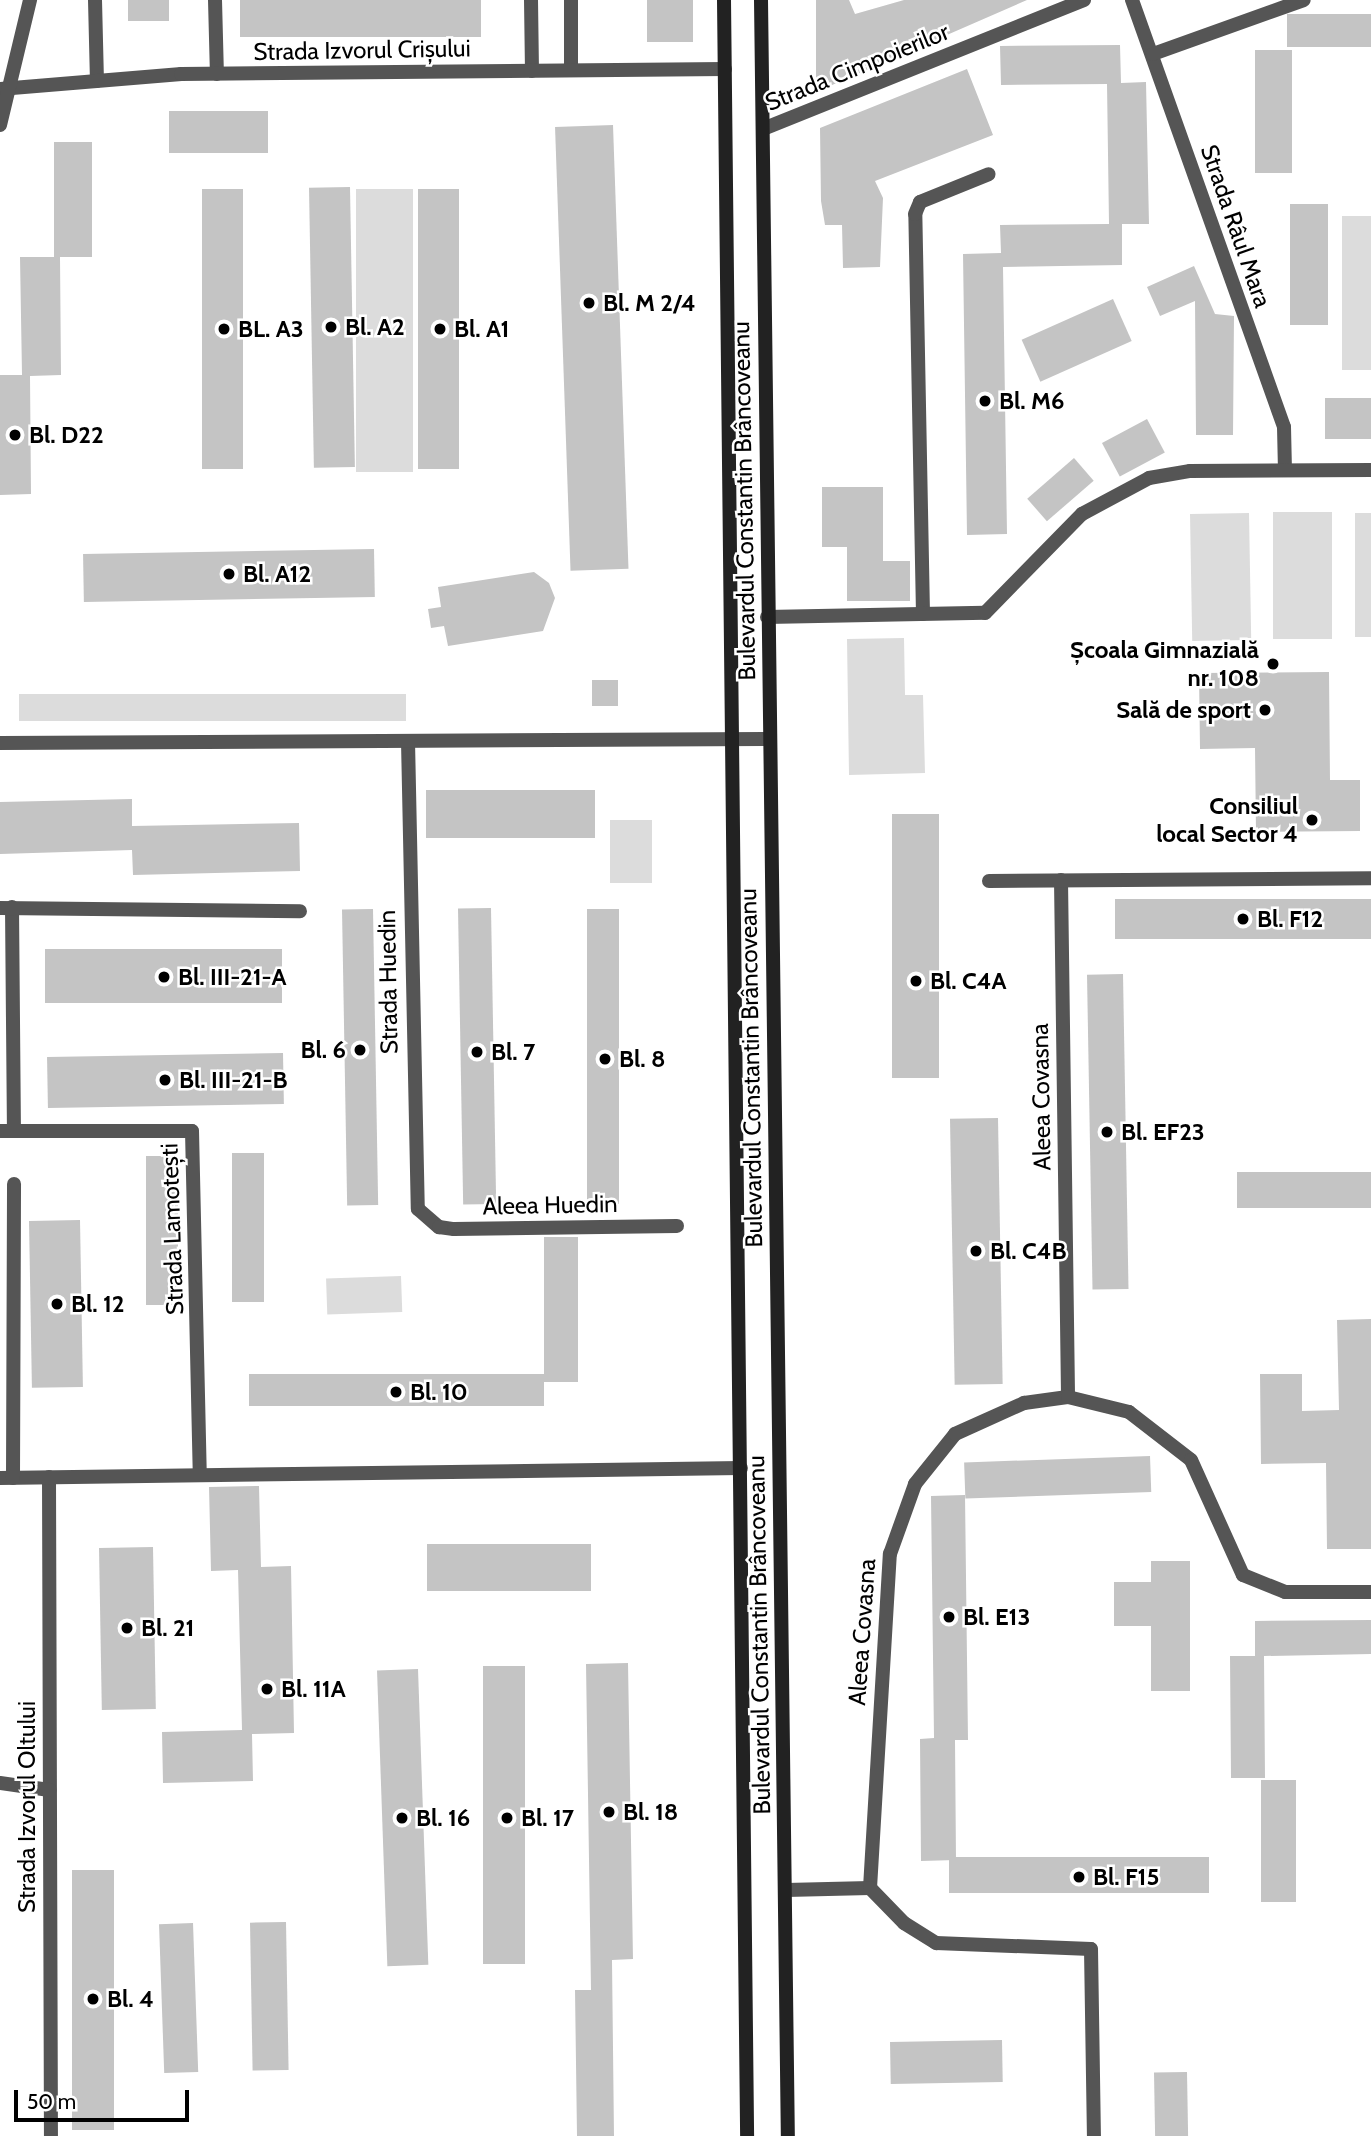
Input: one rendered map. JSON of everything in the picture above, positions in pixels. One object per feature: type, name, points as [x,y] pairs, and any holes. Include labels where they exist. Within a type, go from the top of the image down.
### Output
[{"type":"main road","name":"Bulevardul Constantin Brâncoveanu","points":[[724,0],[747,2136]]},
{"type":"main road","name":"Bulevardul Constantin Brâncoveanu","points":[[761,0],[788,2136]]},
{"type":"street","points":[[0,125],[4,90],[30,0]]},
{"type":"street","points":[[95,0],[97,81]]},
{"type":"street","points":[[215,0],[217,74]]},
{"type":"street","points":[[531,0],[532,71]]},
{"type":"street","points":[[571,0],[571,70]]},
{"type":"street","name":"Strada Cimpoierilor","points":[[763,129],[1084,0]]},
{"type":"street","name":"Strada Râul Mara","points":[[1132,0],[1284,427],[1285,470]]},
{"type":"street","points":[[1153,54],[1304,0]]},
{"type":"street","name":"Strada Izvorul Crișului","points":[[4,90],[217,74],[725,69]]},
{"type":"street","points":[[923,614],[915,214],[920,202],[989,174]]},
{"type":"street","points":[[767,617],[985,613],[1082,514],[1129,485],[1171,473],[1371,470]]},
{"type":"street","points":[[0,743],[769,739]]},
{"type":"street","name":"Strada Huedin","points":[[408,741],[414,1196],[426,1220]]},
{"type":"street","points":[[989,881],[1371,878]]},
{"type":"street","name":"Aleea Covasna","points":[[1061,880],[1068,1397]]},
{"type":"street","points":[[6,907],[300,911]]},
{"type":"street","name":"Strada Lamotești","points":[[6,907],[7,1131],[192,1131],[200,1475]]},
{"type":"street","points":[[14,1184],[6,1478],[741,1468]]},
{"type":"street","name":"Aleea Huedin","points":[[426,1220],[454,1229],[677,1226]]},
{"type":"street","name":"Aleea Covasna","points":[[870,1888],[885,1600],[899,1522],[915,1484],[956,1434],[1024,1403],[1068,1397],[1129,1412],[1173,1440],[1191,1460],[1243,1575],[1260,1587],[1371,1592]]},
{"type":"street","name":"Strada Izvorul Oltului","points":[[49,1477],[51,2136]]},
{"type":"street","points":[[0,1783],[50,1790]]},
{"type":"street","points":[[786,1890],[870,1888],[904,1923],[936,1943],[1091,1949],[1094,2136]]},
{"type":"shaded area","points":[[356,189],[413,189],[413,472],[356,472]]},
{"type":"shaded area","points":[[1342,216],[1371,216],[1371,370],[1342,370]]},
{"type":"shaded area","points":[[1273,512],[1332,512],[1332,639],[1273,639]]},
{"type":"shaded area","points":[[1249,513],[1251,640],[1192,641],[1190,514]]},
{"type":"shaded area","points":[[1355,513],[1371,513],[1371,637],[1355,637]]},
{"type":"shaded area","points":[[904,638],[905,695],[923,695],[925,773],[849,775],[847,639]]},
{"type":"shaded area","points":[[19,694],[406,694],[406,721],[19,721]]},
{"type":"shaded area","points":[[610,820],[652,820],[652,883],[610,883]]},
{"type":"shaded area","points":[[401,1276],[402,1312],[327,1315],[326,1279]]},
{"type":"building","points":[[128,0],[169,0],[169,21],[128,21]]},
{"type":"building","points":[[240,0],[481,0],[481,37],[240,37]]},
{"type":"building","points":[[647,0],[693,0],[693,42],[647,42]]},
{"type":"building","points":[[816,0],[849,0],[855,14],[904,0],[1027,0],[816,92]]},
{"type":"building","points":[[1287,14],[1371,14],[1371,47],[1287,47]]},
{"type":"building","name":"Bl. M6","points":[[1120,45],[1121,83],[1146,82],[1149,224],[1122,224],[1122,265],[1003,267],[1007,534],[967,535],[963,254],[1001,253],[1000,225],[1109,224],[1107,84],[1001,85],[1000,46]]},
{"type":"building","points":[[1255,50],[1292,50],[1292,173],[1255,173]]},
{"type":"building","points":[[967,69],[993,135],[875,181],[883,198],[880,267],[843,268],[842,225],[825,225],[821,201],[820,128]]},
{"type":"building","points":[[169,111],[268,111],[268,153],[169,153]]},
{"type":"building","name":"Bl. M 2/4","points":[[613,125],[628,569],[571,571],[555,127]]},
{"type":"building","points":[[54,142],[92,142],[92,257],[54,257]]},
{"type":"building","name":"Bl. A2","points":[[350,187],[355,467],[314,468],[309,188]]},
{"type":"building","name":"BL. A3","points":[[202,189],[243,189],[243,469],[202,469]]},
{"type":"building","name":"Bl. A1","points":[[418,189],[459,189],[459,469],[418,469]]},
{"type":"building","points":[[1290,204],[1328,204],[1328,325],[1290,325]]},
{"type":"building","name":"Bl. D22","points":[[20,257],[60,257],[61,375],[30,376],[31,494],[0,495],[0,375],[22,375]]},
{"type":"building","points":[[1194,266],[1215,314],[1234,316],[1233,435],[1196,435],[1195,301],[1160,316],[1147,287]]},
{"type":"building","points":[[1113,299],[1132,341],[1040,382],[1022,340]]},
{"type":"building","points":[[1325,398],[1371,398],[1371,439],[1325,439]]},
{"type":"building","points":[[1147,419],[1165,453],[1120,476],[1102,443]]},
{"type":"building","points":[[1074,458],[1094,481],[1047,521],[1027,499]]},
{"type":"building","points":[[822,487],[883,487],[883,561],[910,561],[910,601],[847,601],[847,547],[822,547]]},
{"type":"building","name":"Bl. A12","points":[[374,549],[375,597],[84,602],[83,554]]},
{"type":"building","points":[[534,572],[549,583],[555,598],[543,631],[448,646],[444,626],[431,628],[428,609],[441,607],[438,587]]},
{"type":"building","points":[[1329,672],[1330,780],[1360,780],[1360,831],[1256,832],[1255,748],[1200,749],[1199,673]]},
{"type":"building","points":[[592,680],[618,680],[618,706],[592,706]]},
{"type":"building","points":[[426,790],[595,790],[595,838],[426,838]]},
{"type":"building","points":[[132,799],[132,826],[299,823],[300,871],[133,875],[132,850],[0,854],[0,802]]},
{"type":"building","name":"Bl. C4A","points":[[892,814],[939,814],[939,1078],[892,1078]]},
{"type":"building","name":"Bl. F12","points":[[1115,899],[1371,899],[1371,939],[1115,939]]},
{"type":"building","name":"Bl. 7","points":[[491,908],[496,1204],[463,1205],[458,909]]},
{"type":"building","name":"Bl. 6","points":[[373,909],[378,1205],[347,1205],[342,910]]},
{"type":"building","name":"Bl. 8","points":[[587,909],[619,909],[619,1204],[587,1204]]},
{"type":"building","name":"Bl. III-21-A","points":[[45,949],[282,949],[282,1003],[45,1003]]},
{"type":"building","name":"Bl. EF23","points":[[1123,974],[1128,1289],[1093,1290],[1087,975]]},
{"type":"building","name":"Bl. III-21-B","points":[[283,1053],[284,1104],[48,1108],[47,1057]]},
{"type":"building","name":"Bl. C4B","points":[[998,1118],[1003,1384],[955,1385],[950,1119]]},
{"type":"building","points":[[232,1153],[264,1153],[264,1302],[232,1302]]},
{"type":"building","points":[[146,1156],[178,1156],[178,1305],[146,1305]]},
{"type":"building","points":[[1237,1172],[1371,1172],[1371,1208],[1237,1208]]},
{"type":"building","name":"Bl. 12","points":[[80,1220],[83,1387],[32,1388],[29,1221]]},
{"type":"building","points":[[544,1237],[578,1237],[578,1382],[544,1382]]},
{"type":"building","points":[[1371,1319],[1371,1549],[1327,1549],[1326,1463],[1261,1464],[1260,1374],[1302,1374],[1302,1411],[1339,1410],[1337,1320]]},
{"type":"building","name":"Bl. 10","points":[[249,1374],[544,1374],[544,1406],[249,1406]]},
{"type":"building","points":[[1150,1456],[1151,1492],[965,1498],[964,1462]]},
{"type":"building","points":[[259,1486],[261,1567],[291,1566],[294,1733],[252,1734],[253,1781],[163,1783],[162,1732],[242,1730],[238,1570],[211,1571],[209,1487]]},
{"type":"building","name":"Bl. E13","points":[[965,1495],[968,1740],[955,1740],[956,1860],[921,1861],[920,1739],[934,1738],[931,1496]]},
{"type":"building","points":[[427,1544],[591,1544],[591,1591],[427,1591]]},
{"type":"building","name":"Bl. 21","points":[[153,1547],[156,1709],[102,1710],[99,1548]]},
{"type":"building","points":[[1151,1561],[1190,1561],[1190,1691],[1151,1691],[1151,1626],[1114,1626],[1114,1582],[1151,1582]]},
{"type":"building","points":[[1371,1620],[1371,1654],[1264,1656],[1265,1778],[1231,1778],[1230,1656],[1255,1656],[1255,1621]]},
{"type":"building","name":"Bl. 18","points":[[628,1663],[633,1959],[612,1960],[614,2136],[577,2136],[575,1990],[591,1990],[586,1664]]},
{"type":"building","name":"Bl. 17","points":[[483,1666],[525,1666],[525,1964],[483,1964]]},
{"type":"building","name":"Bl. 16","points":[[418,1669],[428,1965],[387,1966],[377,1670]]},
{"type":"building","points":[[1261,1780],[1296,1780],[1296,1902],[1261,1902]]},
{"type":"building","name":"Bl. F15","points":[[949,1857],[1209,1857],[1209,1893],[949,1893]]},
{"type":"building","name":"Bl. 4","points":[[72,1870],[114,1870],[114,2130],[72,2130]]},
{"type":"building","points":[[286,1922],[289,2070],[253,2071],[250,1923]]},
{"type":"building","points":[[193,1923],[198,2072],[164,2073],[159,1924]]},
{"type":"building","points":[[1002,2040],[1003,2082],[891,2084],[890,2042]]},
{"type":"building","points":[[1187,2072],[1188,2136],[1155,2136],[1154,2073]]},
{"type":"place","name":"Bl. M 2/4","points":[[589,303]]},
{"type":"place","name":"Bl. A2","points":[[331,327]]},
{"type":"place","name":"BL. A3","points":[[224,329]]},
{"type":"place","name":"Bl. A1","points":[[440,329]]},
{"type":"place","name":"Bl. M6","points":[[985,401]]},
{"type":"place","name":"Bl. D22","points":[[15,435]]},
{"type":"place","name":"Bl. A12","points":[[229,574]]},
{"type":"place","name":"Școala Gimnazială nr. 108","points":[[1273,664]]},
{"type":"place","name":"Sală de sport","points":[[1265,710]]},
{"type":"place","name":"Consiliul local Sector 4","points":[[1312,820]]},
{"type":"place","name":"Bl. F12","points":[[1243,919]]},
{"type":"place","name":"Bl. III-21-A","points":[[164,977]]},
{"type":"place","name":"Bl. C4A","points":[[916,981]]},
{"type":"place","name":"Bl. 6","points":[[360,1050]]},
{"type":"place","name":"Bl. 7","points":[[477,1052]]},
{"type":"place","name":"Bl. 8","points":[[605,1059]]},
{"type":"place","name":"Bl. III-21-B","points":[[165,1080]]},
{"type":"place","name":"Bl. EF23","points":[[1107,1132]]},
{"type":"place","name":"Bl. C4B","points":[[976,1251]]},
{"type":"place","name":"Bl. 12","points":[[57,1304]]},
{"type":"place","name":"Bl. 10","points":[[396,1392]]},
{"type":"place","name":"Bl. E13","points":[[949,1617]]},
{"type":"place","name":"Bl. 21","points":[[127,1628]]},
{"type":"place","name":"Bl. 11A","points":[[267,1689]]},
{"type":"place","name":"Bl. 18","points":[[609,1812]]},
{"type":"place","name":"Bl. 16","points":[[402,1818]]},
{"type":"place","name":"Bl. 17","points":[[507,1818]]},
{"type":"place","name":"Bl. F15","points":[[1079,1877]]},
{"type":"place","name":"Bl. 4","points":[[93,1999]]}]
